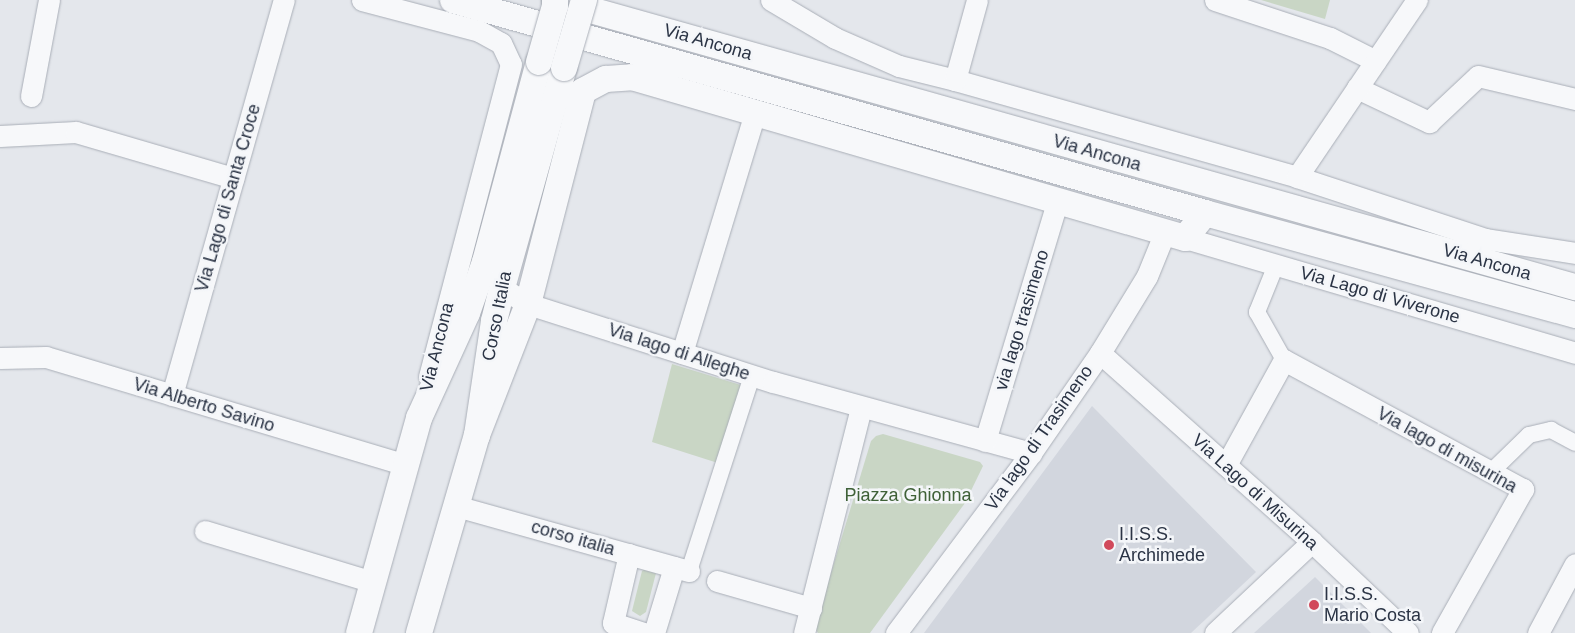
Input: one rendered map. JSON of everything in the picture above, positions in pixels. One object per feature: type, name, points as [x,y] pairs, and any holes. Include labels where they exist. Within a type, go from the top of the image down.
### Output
[{"type":"street","points":[[32,96],[49,0]]},
{"type":"street","name":"Via Lago di Santa Croce","points":[[172,395],[284,0]]},
{"type":"street","name":"Via Ancona","points":[[362,0],[479,31],[501,43],[511,64],[463,240],[419,418]]},
{"type":"street","name":"Via Ancona","points":[[453,0],[612,43],[1205,213],[1575,315]]},
{"type":"street","name":"Via Ancona","points":[[555,0],[1575,287]]},
{"type":"street","name":"Corso Italia","points":[[359,633],[419,418],[467,313],[485,262],[555,6],[555,0]]},
{"type":"street","name":"Corso Italia","points":[[419,633],[477,435],[494,321],[502,288],[584,0]]},
{"type":"street","points":[[955,80],[977,0]]},
{"type":"street","points":[[1216,0],[1330,38],[1376,61]]},
{"type":"street","points":[[1297,177],[1417,0]]},
{"type":"street","name":"Via Ancona","points":[[778,3],[835,38],[899,66],[955,80],[1297,177],[1486,239],[1575,252]]},
{"type":"street","points":[[1357,88],[1430,122],[1478,76],[1575,99]]},
{"type":"street","points":[[477,435],[528,304],[584,91],[606,79],[632,77],[1175,235],[1205,213]]},
{"type":"street","points":[[682,353],[755,112]]},
{"type":"street","points":[[0,136],[76,132],[233,178]]},
{"type":"street","points":[[1209,185],[1216,154]]},
{"type":"street","points":[[1018,159],[1052,198]]},
{"type":"street","name":"via lago trasimeno","points":[[986,441],[1052,198]]},
{"type":"street","name":"Via Lago di Viverone","points":[[1175,235],[1575,353]]},
{"type":"street","name":"Via lago di Trasimeno","points":[[896,633],[1031,453],[1100,353],[1147,276],[1175,235]]},
{"type":"street","points":[[1226,465],[1284,360],[1257,312],[1276,265]]},
{"type":"street","name":"Via lago di Alleghe","points":[[502,288],[528,304],[752,376],[986,441]]},
{"type":"street","name":"Via Lago di Misurina","points":[[1100,353],[1312,542],[1408,633]]},
{"type":"street","name":"Via Alberto Savino","points":[[0,358],[46,357],[406,465]]},
{"type":"street","name":"Via lago di misurina","points":[[1284,360],[1523,489],[1442,633]]},
{"type":"street","points":[[654,633],[682,569],[752,376]]},
{"type":"street","points":[[804,633],[861,407]]},
{"type":"street","points":[[1491,472],[1529,435],[1551,430],[1575,442]]},
{"type":"street","points":[[986,441],[1031,453]]},
{"type":"street","name":"corso italia","points":[[456,506],[682,569]]},
{"type":"street","points":[[205,531],[373,582]]},
{"type":"street","points":[[1215,633],[1312,542]]},
{"type":"street","points":[[629,554],[613,623],[642,633]]},
{"type":"street","points":[[1538,633],[1575,564]]},
{"type":"street","points":[[717,580],[811,608]]},
{"type":"shaded area","name":"I.I.S.S. Archimede","points":[[1092,406],[1256,572],[1191,633],[924,633]]},
{"type":"shaded area","name":"I.I.S.S. Mario Costa","points":[[1315,577],[1371,633],[1254,633]]},
{"type":"green space","points":[[1261,0],[1330,0],[1325,19]]},
{"type":"green space","points":[[672,364],[744,386],[721,464],[652,442]]},
{"type":"green space","name":"Piazza Ghionna","points":[[883,434],[980,462],[983,466],[965,503],[870,633],[818,633],[816,622],[871,441],[876,436]]},
{"type":"green space","points":[[646,568],[656,573],[646,612],[640,616],[632,611],[642,571]]},
{"type":"place","name":"I.I.S.S. Archimede","points":[[1109,545]]},
{"type":"place","name":"I.I.S.S. Mario Costa","points":[[1314,605]]}]
